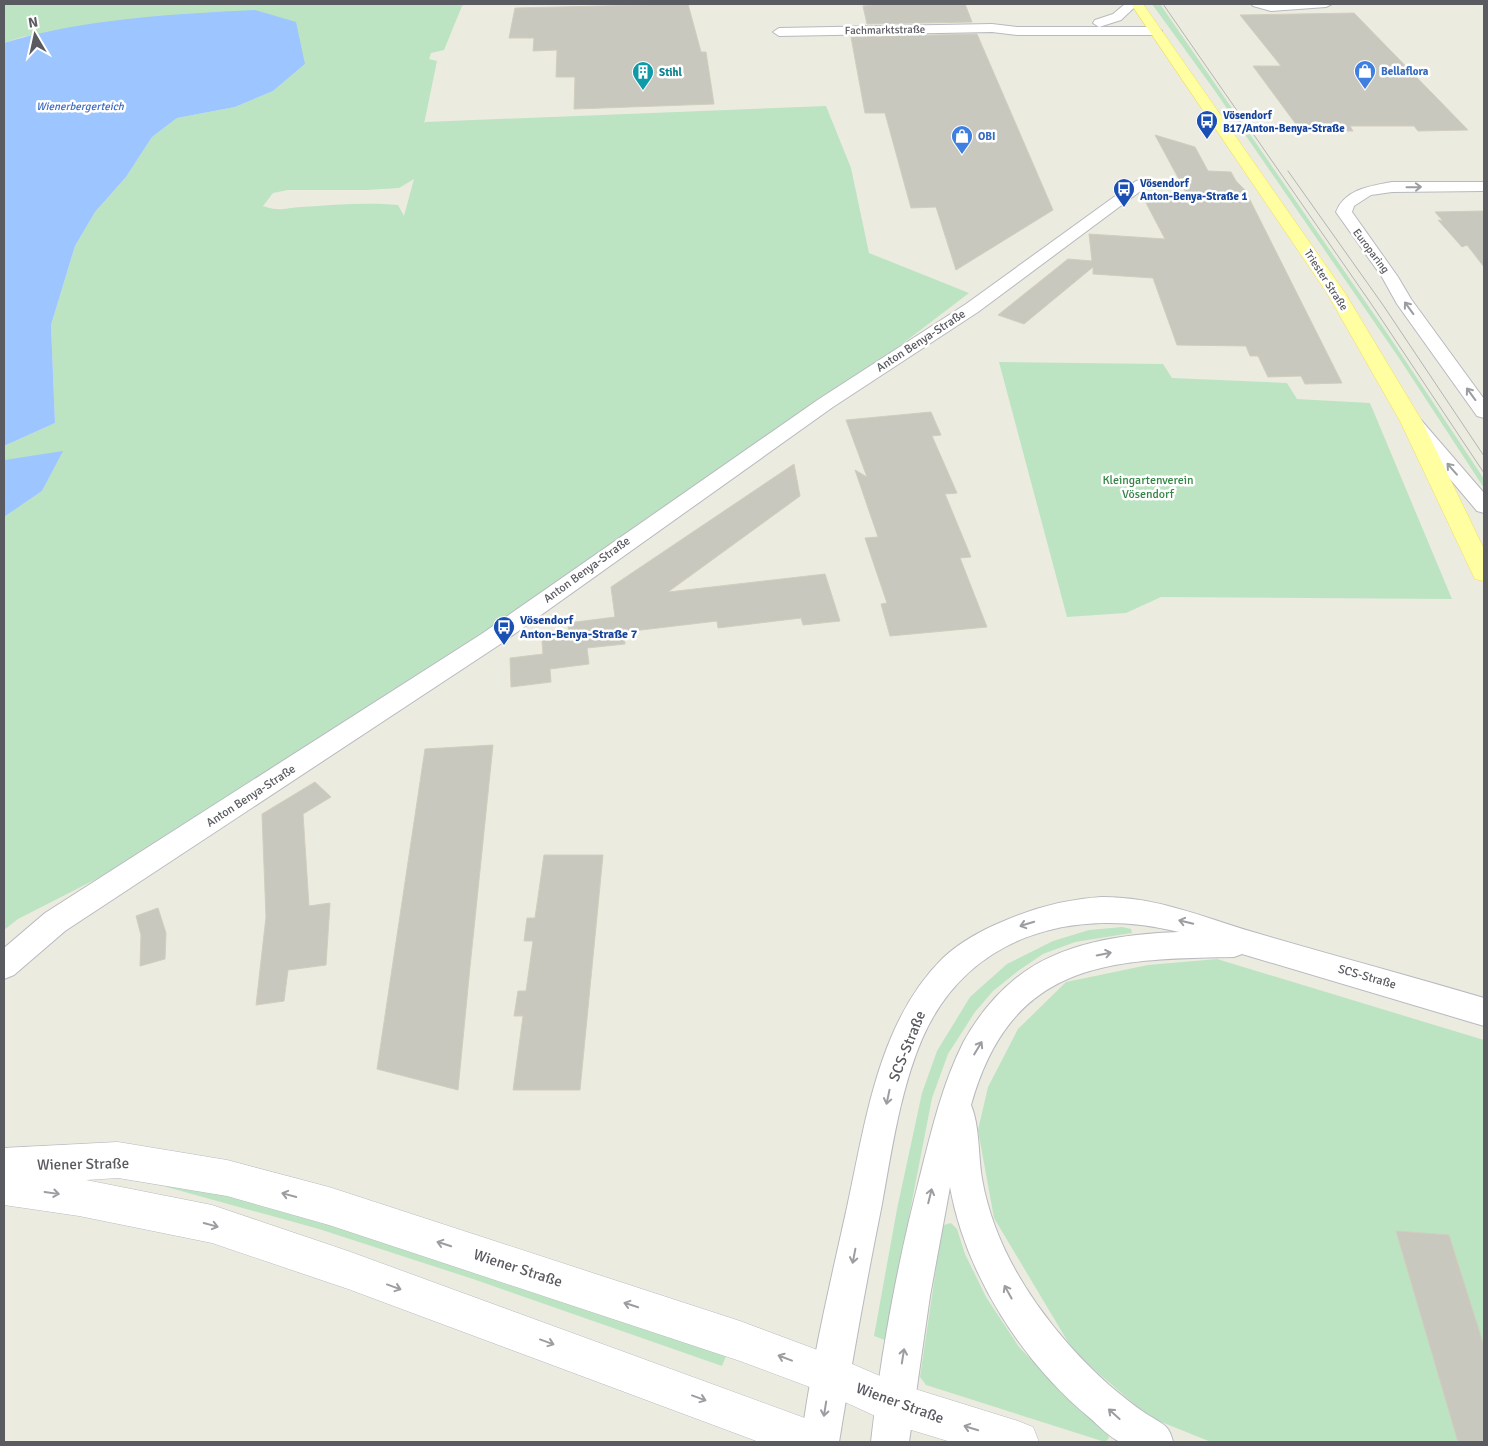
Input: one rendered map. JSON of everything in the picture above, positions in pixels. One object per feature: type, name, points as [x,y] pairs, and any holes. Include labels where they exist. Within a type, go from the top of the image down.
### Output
[{"type":"main road","name":"Triester Straße","points":[[1137,4],[1336,293],[1411,421],[1484,573]]},
{"type":"main road","name":"Wiener Straße","points":[[4,1166],[118,1160],[227,1178],[339,1209],[740,1341],[830,1375],[893,1423],[1018,1442]]},
{"type":"main road","name":"Wiener Straße","points":[[4,1186],[79,1197],[212,1224],[358,1273],[813,1442]]},
{"type":"street","points":[[1099,23],[1117,17],[1132,4]]},
{"type":"street","points":[[1257,4],[1271,7],[1326,4]]},
{"type":"street","name":"Fachmarktstraße","points":[[992,28],[1013,24],[1099,23],[1153,27]]},
{"type":"street","name":"Fachmarktstraße","points":[[779,32],[992,28],[1017,31],[1153,27]]},
{"type":"street","name":"Anton Benya-Straße","points":[[4,966],[55,922],[491,639],[826,403],[972,308],[1141,184]]},
{"type":"street","name":"Europaring","points":[[1484,186],[1392,187],[1367,191],[1347,204],[1344,212],[1396,284],[1403,300],[1484,412]]},
{"type":"street","points":[[1411,421],[1484,506]]},
{"type":"street","name":"SCS-Straße","points":[[820,1442],[830,1375],[854,1254],[894,1069],[915,1018],[934,988],[958,963],[986,943],[1016,927],[1050,916],[1086,911],[1123,910],[1192,923],[1249,943],[1484,1012]]},
{"type":"street","name":"SCS-Straße","points":[[893,1423],[927,1209],[958,1092],[976,1050],[999,1016],[1027,987],[1061,967],[1100,954],[1141,948],[1249,943]]},
{"type":"street","name":"SCS-Straße","points":[[958,1092],[961,1161],[974,1218],[986,1250],[1010,1296],[1042,1342],[1081,1384],[1130,1427],[1154,1442]]},
{"type":"green space","points":[[4,4],[466,4],[462,6],[444,50],[431,53],[429,59],[437,61],[424,124],[425,122],[826,106],[851,168],[869,253],[969,293],[885,357],[408,686],[112,871],[18,919],[4,930],[4,517],[42,491],[62,452],[4,460],[4,446],[55,423],[51,325],[75,246],[95,212],[126,177],[152,137],[177,118],[235,107],[273,91],[305,64],[91,25],[22,37],[4,43]],"holes":[[[414,179],[404,216],[398,205],[386,204],[350,204],[278,209],[263,206],[273,193],[288,190],[399,188]]]},
{"type":"green space","points":[[1152,4],[1160,4],[1387,333],[1484,479],[1484,488],[1399,358],[1215,91]]},
{"type":"green space","name":"Kleingartenverein Vösendorf","points":[[999,362],[1163,364],[1172,378],[1287,383],[1297,399],[1370,403],[1452,599],[1161,597],[1126,613],[1067,617]]},
{"type":"green space","points":[[1122,927],[1131,929],[1132,933],[1075,942],[1043,954],[1018,971],[993,991],[975,1012],[948,1054],[932,1098],[885,1340],[874,1336],[897,1209],[922,1093],[937,1051],[970,997],[1007,964],[1053,941],[1089,930]]},
{"type":"green space","points":[[1217,959],[1484,1040],[1484,1442],[1211,1442],[1149,1417],[1074,1352],[994,1218],[978,1130],[988,1087],[1018,1029],[1066,982],[1148,965]]},
{"type":"green space","points":[[96,1174],[223,1187],[728,1351],[722,1366],[476,1280],[319,1229],[163,1186]]},
{"type":"green space","points":[[951,1223],[957,1229],[965,1254],[986,1297],[1019,1347],[1057,1386],[1106,1431],[1109,1438],[1105,1442],[926,1385],[920,1377],[941,1235],[944,1225]]},
{"type":"water","name":"Wienerbergerteich","points":[[255,10],[296,22],[305,64],[273,91],[235,107],[177,118],[152,137],[126,177],[95,212],[75,246],[51,325],[55,423],[4,446],[4,43],[64,28],[96,23],[192,13]]},
{"type":"water","points":[[63,451],[42,491],[4,517],[4,460]]},
{"type":"building","points":[[688,4],[701,52],[706,52],[714,104],[574,109],[575,77],[556,77],[557,50],[533,51],[534,38],[509,38],[515,8]]},
{"type":"building","points":[[872,4],[965,4],[972,22],[867,24],[863,6]]},
{"type":"building","points":[[1354,13],[1468,130],[1418,131],[1414,126],[1350,126],[1353,131],[1301,131],[1253,66],[1281,66],[1240,15]]},
{"type":"building","name":"OBI","points":[[977,34],[1053,210],[956,270],[936,207],[911,208],[885,113],[865,113],[851,37]]},
{"type":"building","points":[[1155,135],[1195,147],[1208,171],[1231,172],[1236,181],[1245,190],[1342,383],[1305,384],[1301,376],[1268,377],[1258,356],[1250,356],[1246,346],[1177,345],[1153,278],[1093,274],[1093,267],[1024,324],[998,315],[1068,259],[1092,261],[1089,234],[1165,239],[1145,201],[1147,201],[1145,196],[1188,196]]},
{"type":"building","points":[[1484,211],[1484,267],[1467,245],[1462,247],[1438,220],[1443,221],[1435,212]]},
{"type":"building","points":[[931,412],[941,435],[932,436],[957,493],[945,494],[971,557],[960,558],[987,627],[890,636],[881,604],[887,603],[865,538],[878,537],[855,470],[867,477],[846,420]]},
{"type":"building","points":[[794,464],[800,496],[668,592],[825,574],[840,621],[803,625],[801,618],[718,628],[717,621],[624,632],[625,644],[587,648],[589,664],[550,669],[551,682],[511,687],[510,658],[543,654],[542,641],[569,638],[568,623],[615,617],[611,587]]},
{"type":"building","points":[[493,745],[458,1090],[377,1069],[425,749]]},
{"type":"building","points":[[315,782],[331,797],[303,814],[309,906],[330,903],[326,965],[288,970],[284,1001],[256,1005],[266,917],[262,814]]},
{"type":"building","points":[[544,855],[603,855],[580,1090],[513,1090],[523,1016],[514,1016],[518,991],[526,991],[533,941],[524,941],[527,918],[535,918]]},
{"type":"building","points":[[158,908],[166,933],[165,959],[140,966],[141,935],[136,916]]},
{"type":"building","points":[[1396,1231],[1449,1235],[1484,1346],[1484,1442],[1458,1442]]},
{"type":"tram line","points":[[1163,4],[1372,305],[1484,473]]},
{"type":"tram line","points":[[1288,171],[1383,305],[1484,456]]},
{"type":"place","name":"Bellaflora","points":[[1365,90]]},
{"type":"place","name":"Stihl","points":[[643,91]]},
{"type":"place","name":"Vösendorf B17/Anton-Benya-Straße","points":[[1207,140]]},
{"type":"place","name":"OBI","points":[[962,155]]},
{"type":"place","name":"Vösendorf Anton-Benya-Straße 1","points":[[1124,208]]},
{"type":"place","name":"Vösendorf Anton-Benya-Straße 7","points":[[504,646]]}]
